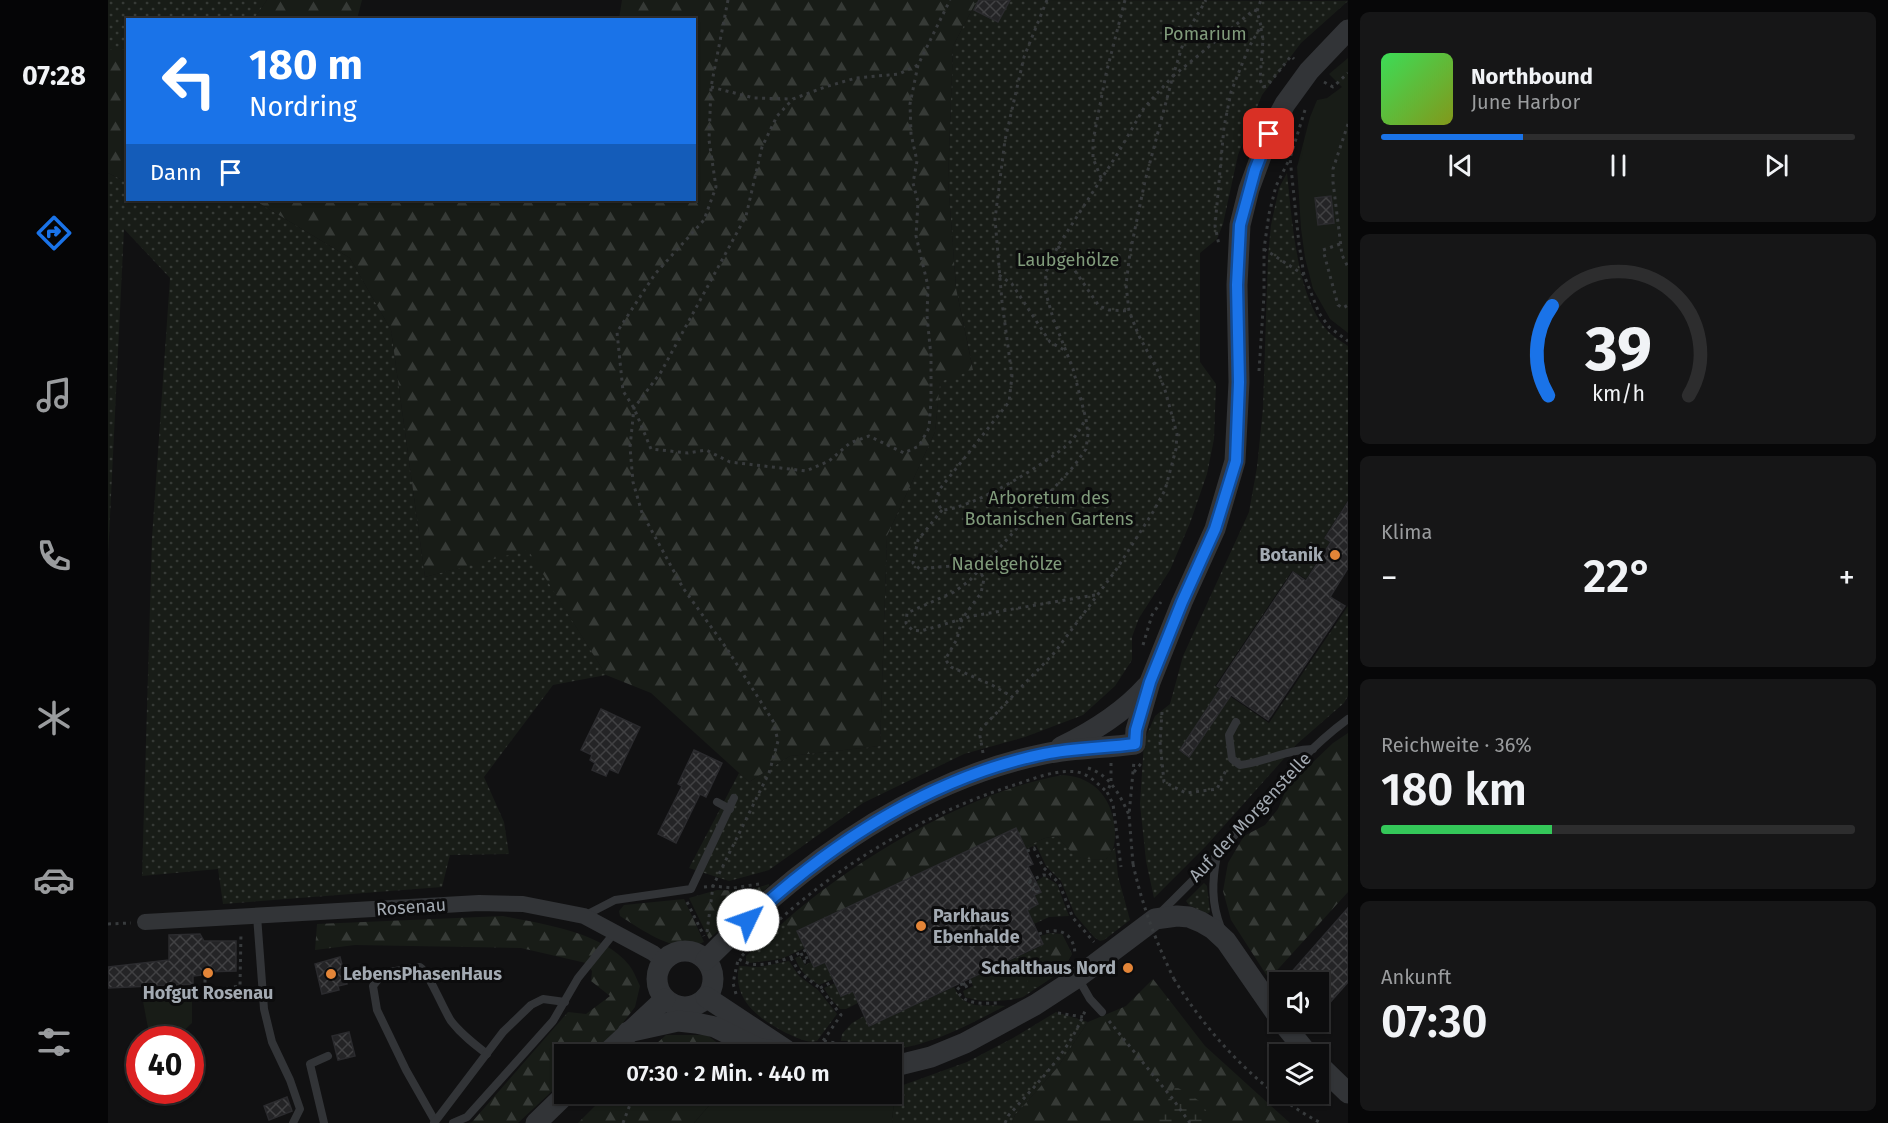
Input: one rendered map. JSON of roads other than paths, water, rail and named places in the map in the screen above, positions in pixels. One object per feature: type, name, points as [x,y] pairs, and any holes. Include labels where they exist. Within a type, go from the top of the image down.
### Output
[{"type":"street","points":[[1046,753],[1135,744],[1136,730],[1150,682],[1182,602],[1215,529],[1236,461],[1239,382],[1237,285],[1240,225],[1255,170],[1269,134],[1286,104],[1309,71],[1348,30]]},
{"type":"street","points":[[1327,51],[1348,42]]},
{"type":"street","points":[[710,949],[713,981],[706,997],[699,1003],[682,1007],[664,999],[657,983],[657,973],[663,961],[676,953],[685,951],[695,953],[710,949],[824,857],[869,826],[959,781],[993,768],[1046,753],[1084,735],[1114,717],[1133,702],[1150,682]]},
{"type":"street","name":"Rosenau","points":[[145,922],[502,903],[539,906],[584,916],[653,953],[663,961]]},
{"type":"street","points":[[902,1064],[931,1057],[965,1043],[1035,1005],[1080,967],[1151,920],[1177,916],[1189,917],[1213,929],[1226,941],[1269,1003]]},
{"type":"street","points":[[706,997],[784,1044]]},
{"type":"street","points":[[616,1044],[664,999]]},
{"type":"street","points":[[628,1032],[678,1021],[715,1027],[749,1044]]},
{"type":"street","points":[[1291,1032],[1300,1044]]},
{"type":"street","points":[[1329,1073],[1344,1085]]},
{"type":"street","points":[[536,1123],[556,1104]]},
{"type":"lane","name":"Auf der Morgenstelle","points":[[1151,920],[1217,855],[1257,807],[1313,749],[1348,719]]},
{"type":"lane","points":[[1236,722],[1229,735],[1232,759],[1240,765],[1257,763],[1300,749],[1313,749]]},
{"type":"lane","points":[[584,916],[615,900],[691,889],[734,798]]},
{"type":"lane","points":[[717,802],[730,809]]},
{"type":"lane","points":[[1217,855],[1212,891],[1217,920],[1226,941]]},
{"type":"lane","points":[[249,916],[264,1009],[272,1042],[290,1080],[300,1110],[293,1123]]},
{"type":"lane","points":[[453,1123],[467,1117],[553,1021],[578,978],[615,932]]},
{"type":"lane","points":[[486,1054],[452,1022],[435,993],[426,970],[420,967],[383,973],[373,986],[377,1010],[406,1070],[435,1122],[503,1032],[531,1005],[543,999],[565,1002]]},
{"type":"lane","points":[[1080,967],[1090,999],[1102,1012]]},
{"type":"lane","points":[[324,1123],[310,1064],[328,1056]]},
{"type":"place","name":"Botanik","points":[[1335,555]]},
{"type":"place","name":"Parkhaus Ebenhalde","points":[[921,926]]},
{"type":"place","name":"Schalthaus Nord","points":[[1128,968]]},
{"type":"place","name":"Hofgut Rosenau","points":[[208,973]]},
{"type":"place","name":"LebensPhasenHaus","points":[[331,974]]},
{"type":"park label","name":"Pomarium","points":[[1205,34]]},
{"type":"park label","name":"Laubgehölze","points":[[1068,260]]},
{"type":"park label","name":"Arboretum des Botanischen Gartens","points":[[1049,508]]},
{"type":"park label","name":"Nadelgehölze","points":[[1007,564]]}]
